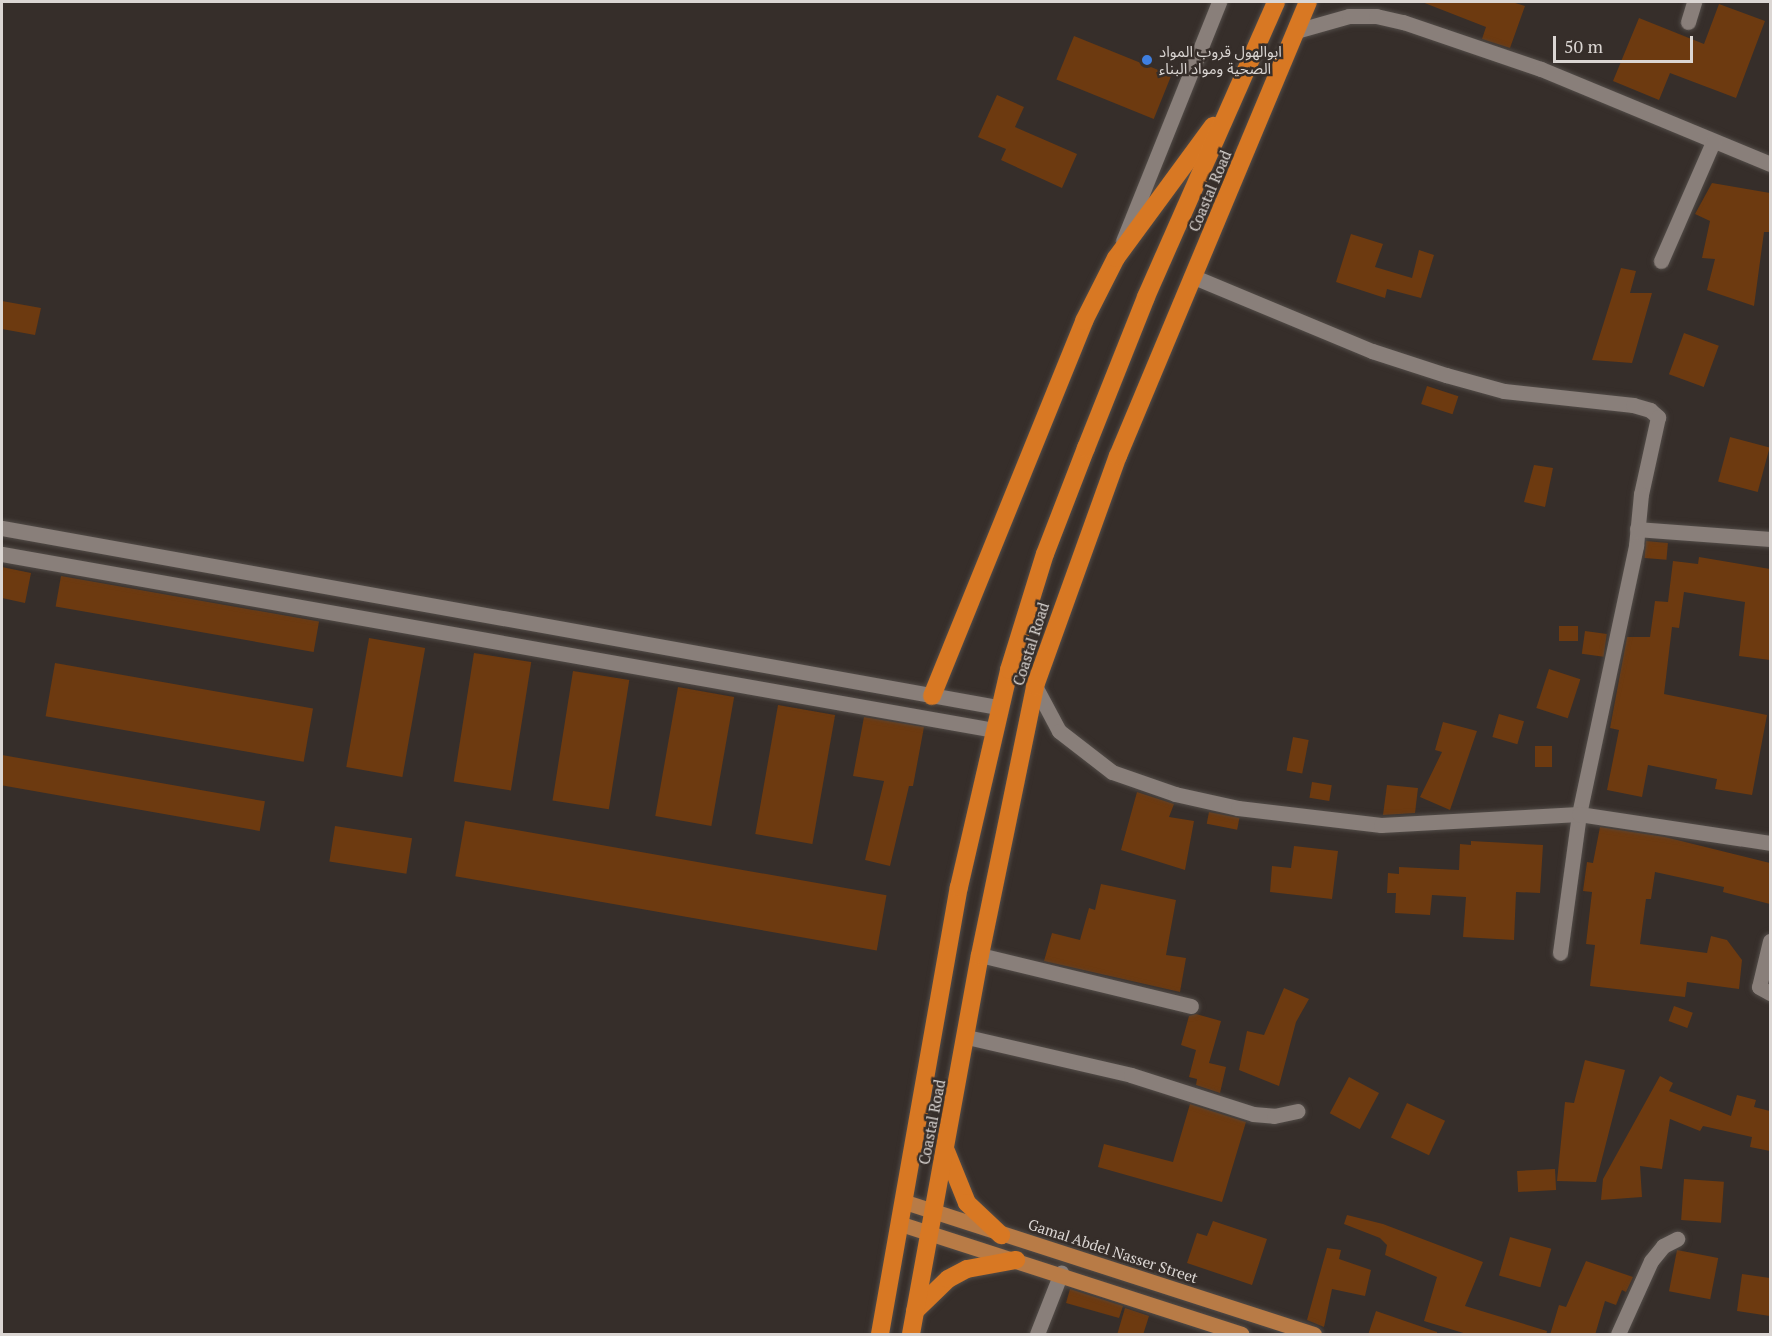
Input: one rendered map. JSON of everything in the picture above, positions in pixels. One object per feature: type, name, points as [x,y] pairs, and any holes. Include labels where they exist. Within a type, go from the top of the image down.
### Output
[{"type":"highway","name":"Coastal Road","points":[[880,1335],[959,887],[998,708],[1045,554],[1086,448],[1146,297],[1276,2]]},
{"type":"highway","name":"Coastal Road","points":[[911,1335],[980,956],[1035,686],[1118,456],[1308,3]]},
{"type":"highway","points":[[932,696],[1084,321],[1116,258],[1235,96]]},
{"type":"highway","points":[[945,1148],[967,1203],[1001,1235]]},
{"type":"highway","points":[[915,1311],[948,1279],[967,1269],[1016,1260]]},
{"type":"main road","name":"Gamal Abdel Nasser Street","points":[[902,1201],[1314,1335]]},
{"type":"main road","points":[[898,1223],[1061,1273],[1242,1335]]},
{"type":"street","points":[[1116,258],[1219,2]]},
{"type":"street","points":[[1688,22],[1695,2]]},
{"type":"street","points":[[1296,31],[1349,16],[1403,22],[1541,69],[1770,164]]},
{"type":"street","points":[[1661,261],[1713,142]]},
{"type":"street","points":[[1194,277],[1372,351],[1446,375],[1504,391],[1650,410],[1658,417],[1659,424],[1579,814],[1560,953]]},
{"type":"street","points":[[2,528],[371,597],[998,708]]},
{"type":"street","points":[[1637,529],[1770,538]]},
{"type":"street","points":[[2,554],[994,730]]},
{"type":"street","points":[[367,617],[371,597]]},
{"type":"street","points":[[1035,686],[1059,731],[1112,772],[1175,794],[1238,808],[1381,825],[1579,814],[1770,843]]},
{"type":"street","points":[[1770,941],[1758,987],[1770,993]]},
{"type":"street","points":[[980,956],[1191,1006]]},
{"type":"street","points":[[967,1037],[1131,1075],[1253,1114],[1274,1116],[1297,1111]]},
{"type":"street","points":[[1618,1335],[1632,1310],[1651,1261],[1663,1246],[1677,1239]]},
{"type":"street","points":[[1037,1335],[1061,1273]]},
{"type":"building","points":[[1422,2],[1512,2],[1525,6],[1510,48],[1482,39],[1486,27]]},
{"type":"building","points":[[1719,4],[1765,21],[1736,98],[1670,73],[1659,100],[1613,81],[1639,18],[1704,44]]},
{"type":"building","points":[[1074,36],[1171,75],[1154,119],[1056,80]]},
{"type":"building","points":[[997,95],[1024,107],[1015,127],[1077,154],[1062,188],[1001,160],[1006,149],[978,137]]},
{"type":"building","points":[[1712,183],[1770,193],[1770,232],[1764,232],[1754,306],[1707,290],[1715,259],[1702,258],[1710,221],[1695,214]]},
{"type":"building","points":[[1351,234],[1383,244],[1375,267],[1412,278],[1419,250],[1434,255],[1421,298],[1387,289],[1385,298],[1336,282]]},
{"type":"building","points":[[1621,268],[1636,271],[1630,293],[1652,293],[1632,363],[1592,360]]},
{"type":"building","points":[[2,301],[41,308],[35,335],[2,329]]},
{"type":"building","points":[[1684,333],[1719,346],[1704,387],[1669,374]]},
{"type":"building","points":[[1427,386],[1458,396],[1453,414],[1421,404]]},
{"type":"building","points":[[1730,437],[1770,448],[1758,492],[1718,481]]},
{"type":"building","points":[[1534,465],[1553,468],[1545,507],[1524,502]]},
{"type":"building","points":[[1646,541],[1668,543],[1666,560],[1645,558]]},
{"type":"building","points":[[1699,557],[1770,569],[1770,660],[1739,656],[1745,602],[1684,592],[1679,628],[1672,627],[1664,694],[1767,715],[1752,795],[1715,789],[1717,779],[1648,765],[1642,797],[1607,790],[1619,730],[1610,728],[1627,637],[1650,637],[1655,601],[1668,602],[1673,561],[1698,564]]},
{"type":"building","points":[[2,567],[31,573],[25,603],[2,598]]},
{"type":"building","points":[[61,576],[319,621],[314,652],[56,607]]},
{"type":"building","points":[[1559,626],[1578,626],[1578,641],[1559,641]]},
{"type":"building","points":[[1585,631],[1607,634],[1604,657],[1582,654]]},
{"type":"building","points":[[369,638],[425,648],[402,777],[346,767]]},
{"type":"building","points":[[474,653],[531,662],[511,790],[454,781]]},
{"type":"building","points":[[55,663],[313,708],[304,762],[46,716]]},
{"type":"building","points":[[1549,669],[1580,679],[1568,718],[1536,708]]},
{"type":"building","points":[[573,671],[629,680],[609,809],[553,800]]},
{"type":"building","points":[[678,687],[734,697],[711,826],[655,816]]},
{"type":"building","points":[[778,705],[835,715],[812,844],[755,834]]},
{"type":"building","points":[[1499,714],[1524,721],[1517,744],[1492,737]]},
{"type":"building","points":[[864,717],[924,727],[913,786],[909,786],[890,866],[865,860],[884,781],[853,776]]},
{"type":"building","points":[[1443,722],[1477,731],[1450,810],[1420,797],[1442,752],[1435,750]]},
{"type":"building","points":[[1293,737],[1309,740],[1302,773],[1287,770]]},
{"type":"building","points":[[1535,746],[1552,746],[1552,767],[1535,767]]},
{"type":"building","points":[[2,755],[265,801],[260,831],[2,785]]},
{"type":"building","points":[[1312,782],[1332,785],[1329,801],[1309,798]]},
{"type":"building","points":[[1387,785],[1418,788],[1415,813],[1383,815]]},
{"type":"building","points":[[1137,792],[1174,804],[1169,817],[1194,821],[1185,870],[1121,850]]},
{"type":"building","points":[[1209,812],[1239,818],[1237,830],[1207,824]]},
{"type":"building","points":[[465,821],[886,895],[877,950],[455,876]]},
{"type":"building","points":[[335,826],[412,838],[406,874],[329,862]]},
{"type":"building","points":[[1600,827],[1665,837],[1770,863],[1770,904],[1723,892],[1724,887],[1655,872],[1651,899],[1646,899],[1640,944],[1707,953],[1711,936],[1727,940],[1742,960],[1739,989],[1687,982],[1685,997],[1590,986],[1595,945],[1586,944],[1592,892],[1583,891],[1587,862],[1593,863]]},
{"type":"building","points":[[1471,841],[1543,845],[1540,893],[1516,892],[1514,940],[1463,937],[1466,897],[1432,895],[1430,915],[1395,913],[1396,893],[1387,893],[1388,873],[1399,874],[1399,867],[1459,870],[1460,844],[1471,845]]},
{"type":"building","points":[[1294,846],[1338,851],[1332,899],[1270,892],[1272,866],[1291,868]]},
{"type":"building","points":[[1101,884],[1176,900],[1166,955],[1186,958],[1180,992],[1044,961],[1052,933],[1080,940],[1089,908],[1095,910]]},
{"type":"building","points":[[1284,988],[1309,999],[1296,1022],[1279,1086],[1239,1070],[1247,1031],[1264,1035]]},
{"type":"building","points":[[1674,1006],[1693,1013],[1687,1028],[1669,1021]]},
{"type":"building","points":[[1196,1014],[1221,1021],[1209,1063],[1226,1067],[1220,1093],[1196,1085],[1197,1079],[1189,1077],[1196,1050],[1181,1045],[1189,1016]]},
{"type":"building","points":[[1585,1060],[1625,1070],[1596,1182],[1557,1181],[1565,1102],[1574,1103]]},
{"type":"building","points":[[1660,1076],[1673,1083],[1669,1091],[1731,1116],[1737,1095],[1756,1100],[1754,1107],[1770,1111],[1770,1151],[1750,1147],[1752,1137],[1703,1126],[1700,1131],[1670,1119],[1662,1169],[1640,1166],[1642,1197],[1601,1200],[1603,1179]]},
{"type":"building","points":[[1349,1077],[1379,1093],[1360,1129],[1330,1113]]},
{"type":"building","points":[[1407,1103],[1445,1121],[1429,1155],[1391,1137]]},
{"type":"building","points":[[1190,1104],[1246,1122],[1222,1202],[1098,1167],[1104,1144],[1173,1162]]},
{"type":"building","points":[[1555,1169],[1556,1190],[1518,1192],[1517,1171]]},
{"type":"building","points":[[1684,1179],[1724,1182],[1721,1223],[1681,1220]]},
{"type":"building","points":[[1347,1215],[1383,1224],[1483,1262],[1465,1306],[1547,1331],[1546,1335],[1470,1335],[1424,1321],[1437,1277],[1385,1255],[1387,1245],[1380,1238],[1344,1224]]},
{"type":"building","points":[[1213,1221],[1267,1239],[1252,1285],[1187,1263],[1197,1233],[1207,1236]]},
{"type":"building","points":[[1510,1237],[1551,1249],[1540,1287],[1499,1275]]},
{"type":"building","points":[[1327,1248],[1341,1250],[1339,1259],[1371,1270],[1365,1296],[1332,1289],[1324,1327],[1307,1320]]},
{"type":"building","points":[[1677,1250],[1718,1258],[1710,1299],[1669,1291]]},
{"type":"building","points":[[1586,1261],[1633,1277],[1626,1292],[1622,1290],[1616,1305],[1605,1301],[1595,1335],[1550,1335],[1559,1305],[1566,1307]]},
{"type":"building","points":[[1742,1274],[1770,1278],[1770,1316],[1737,1311]]},
{"type":"building","points":[[1070,1289],[1123,1306],[1119,1318],[1066,1303]]},
{"type":"building","points":[[1125,1308],[1149,1316],[1143,1335],[1117,1335]]},
{"type":"building","points":[[1376,1311],[1437,1332],[1437,1335],[1368,1335]]},
{"type":"place","name":"ابوالهول قروب المواد الصحية ومواد البناء","points":[[1147,60]]}]
